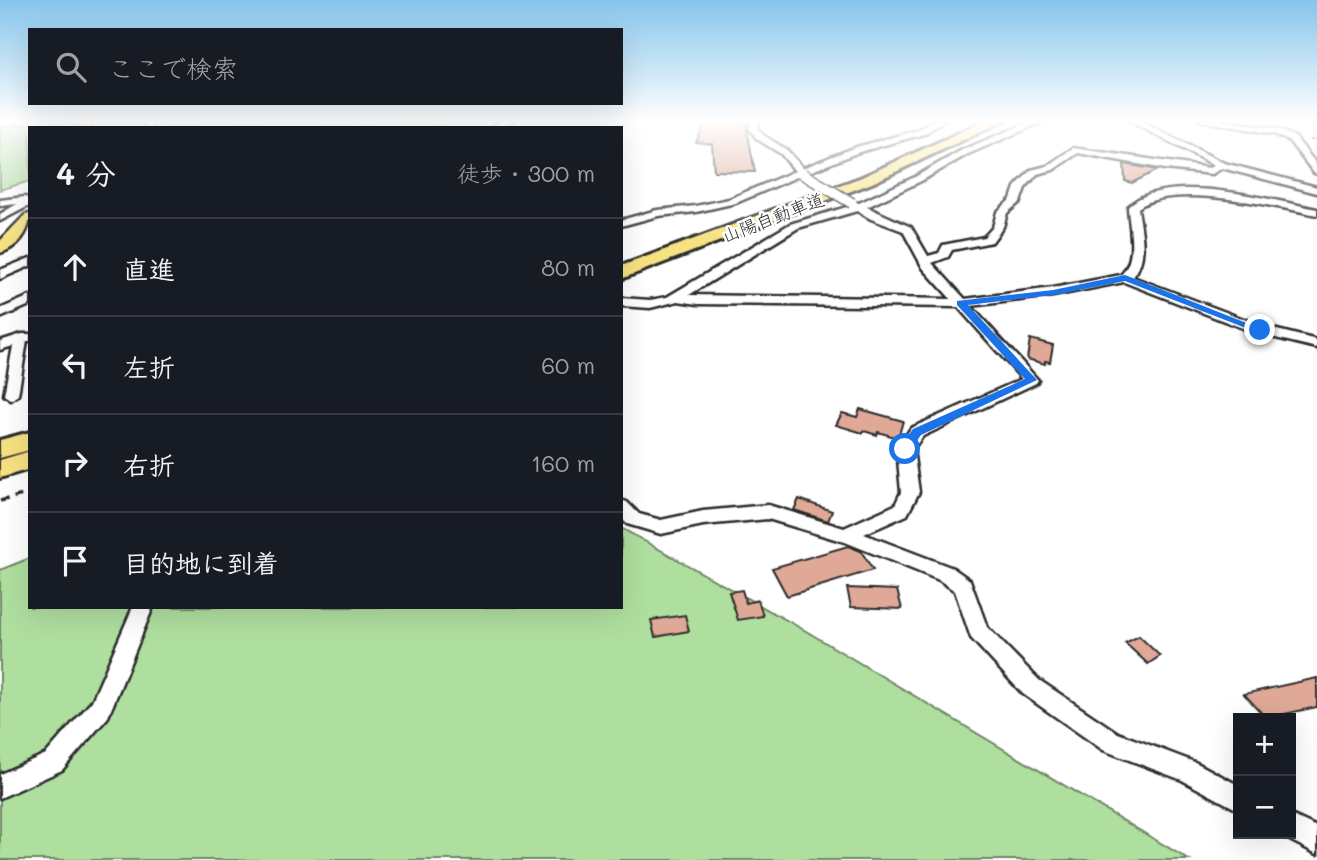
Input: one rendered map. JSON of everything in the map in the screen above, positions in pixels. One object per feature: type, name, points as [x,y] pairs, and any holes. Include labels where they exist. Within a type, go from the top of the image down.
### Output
[{"type":"highway","name":"山陽自動車道","points":[[623,259],[778,203],[880,160]]},
{"type":"highway","name":"山陽自動車道","points":[[623,272],[867,180],[911,160]]},
{"type":"highway","points":[[0,449],[28,441]]},
{"type":"highway","points":[[0,468],[28,461]]},
{"type":"main road","points":[[0,248],[12,240],[28,221]]},
{"type":"street","points":[[791,160],[801,173],[875,217],[907,229],[925,260],[1031,380],[917,432],[905,449],[910,492],[901,510],[847,534]]},
{"type":"street","points":[[623,222],[657,213],[696,209],[732,201],[832,160]]},
{"type":"street","points":[[623,302],[650,304],[678,297],[784,231],[856,205],[948,160]]},
{"type":"street","points":[[925,260],[944,255],[947,247],[988,240],[998,227],[1002,212],[1016,200],[1020,187],[1034,172],[1061,160]]},
{"type":"street","points":[[1136,160],[1212,171],[1221,165]]},
{"type":"street","points":[[1211,160],[1317,190]]},
{"type":"street","points":[[1125,278],[1138,262],[1133,207],[1136,202],[1149,196],[1194,191],[1317,212]]},
{"type":"street","points":[[0,202],[25,200],[25,204],[0,219]]},
{"type":"street","points":[[623,210],[657,213]]},
{"type":"street","points":[[0,275],[28,262]]},
{"type":"street","points":[[678,297],[698,300],[961,303],[1053,292],[1125,278],[1208,312],[1283,338],[1317,344]]},
{"type":"street","points":[[0,314],[28,301]]},
{"type":"street","points":[[1283,338],[1290,332],[1317,336]]},
{"type":"street","points":[[0,346],[25,338]]},
{"type":"street","points":[[11,395],[25,338]]},
{"type":"street","points":[[623,509],[633,519],[661,527],[703,518],[768,512],[847,534],[946,574],[963,586],[978,632],[1031,687],[1111,742],[1189,771],[1233,795]]},
{"type":"street","points":[[0,786],[54,762],[100,709],[142,609]]},
{"type":"street","points":[[1296,830],[1317,841]]},
{"type":"path","points":[[0,501],[28,494]]},
{"type":"green space","points":[[0,160],[28,160],[28,182],[0,190]]},
{"type":"green space","points":[[623,529],[806,631],[1189,860],[0,860],[0,570],[28,559],[28,609],[623,609]]},
{"type":"building","points":[[713,160],[753,160],[755,172],[714,171]]},
{"type":"building","points":[[1124,164],[1158,170],[1132,183],[1125,181]]},
{"type":"building","points":[[1030,339],[1053,345],[1050,362],[1045,361],[1045,364],[1027,359]]},
{"type":"building","points":[[860,409],[903,421],[898,438],[878,432],[877,435],[864,431],[863,433],[836,425],[842,413],[857,417]]},
{"type":"building","points":[[799,499],[832,511],[828,521],[794,510]]},
{"type":"building","points":[[848,546],[861,551],[873,570],[787,596],[772,568]]},
{"type":"building","points":[[847,588],[897,590],[902,609],[851,607]]},
{"type":"building","points":[[742,590],[746,603],[758,600],[763,616],[738,620],[729,592]]},
{"type":"building","points":[[685,615],[689,631],[655,637],[651,620]]},
{"type":"building","points":[[1139,636],[1160,656],[1148,664],[1125,643]]},
{"type":"building","points":[[1317,678],[1317,707],[1289,713],[1261,713],[1244,694]]},
{"type":"route","points":[[905,449],[917,432],[1031,380],[961,303],[1053,292],[1125,278],[1260,330]]}]
